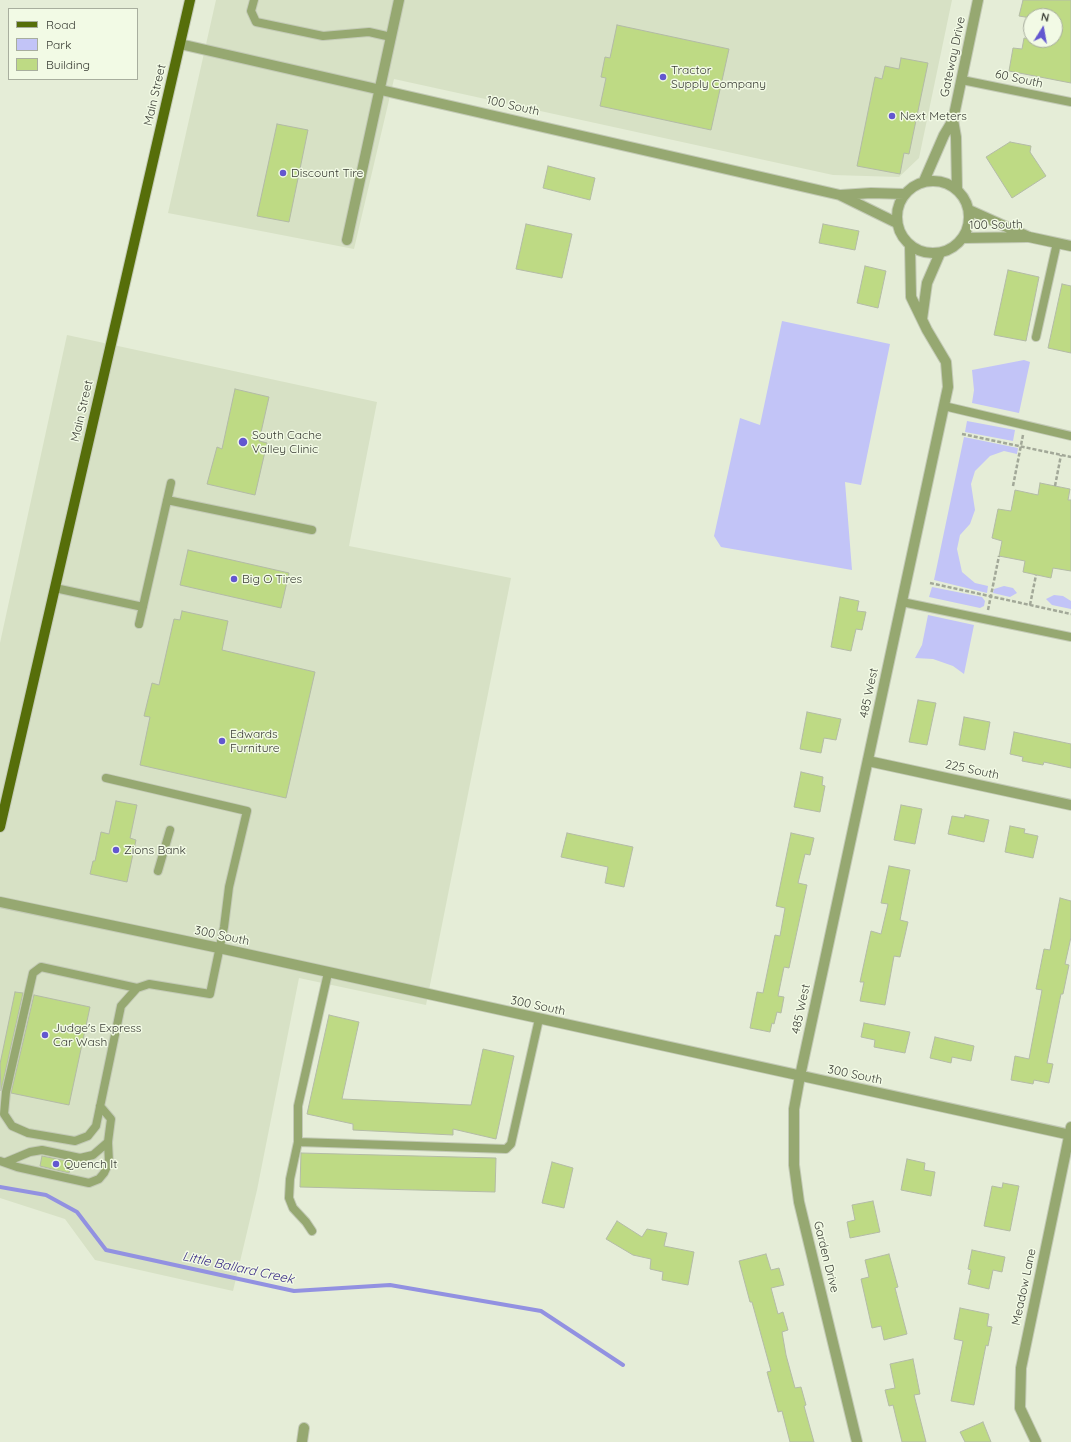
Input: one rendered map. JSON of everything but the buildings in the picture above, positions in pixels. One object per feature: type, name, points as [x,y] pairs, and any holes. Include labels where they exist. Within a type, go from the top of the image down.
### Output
[{"type":"main road","name":"Main Street","points":[[0,828],[190,0]]},
{"type":"street","points":[[347,240],[399,0]]},
{"type":"street","name":"Gateway Drive","points":[[924,182],[944,135],[953,120],[978,0]]},
{"type":"street","name":"100 South","points":[[180,44],[840,195],[897,223]]},
{"type":"street","name":"Gateway Drive","points":[[953,120],[956,137],[957,190]]},
{"type":"street","points":[[924,182],[942,182],[957,190],[965,199],[969,210],[968,230],[963,238],[953,247],[940,253],[930,254],[919,251],[910,245],[902,235],[897,223],[898,208],[904,194],[913,186],[924,182]]},
{"type":"street","name":"100 South","points":[[840,195],[871,193],[904,194]]},
{"type":"street","name":"100 South","points":[[969,210],[1029,237],[1071,246]]},
{"type":"street","name":"100 South","points":[[963,238],[1029,237]]},
{"type":"street","name":"485 West","points":[[800,1076],[948,387],[946,362],[911,297],[910,245]]},
{"type":"street","points":[[922,319],[927,283],[940,253]]},
{"type":"street","name":"225 South","points":[[868,761],[1071,805]]},
{"type":"street","name":"300 South","points":[[0,902],[219,948],[800,1076],[1070,1132]]},
{"type":"street","name":"Garden Drive","points":[[800,1076],[794,1109],[794,1165],[799,1202],[857,1442]]},
{"type":"street","name":"Meadow Lane","points":[[1036,1442],[1020,1408],[1021,1368],[1070,1132]]},
{"type":"street","points":[[302,1442],[304,1428]]},
{"type":"lane","points":[[254,0],[251,11],[256,22],[323,36],[369,32],[391,37]]},
{"type":"lane","name":"60 South","points":[[962,80],[1071,102]]},
{"type":"lane","points":[[1036,337],[1057,243]]},
{"type":"lane","points":[[944,406],[1071,436]]},
{"type":"lane","points":[[139,624],[171,483]]},
{"type":"lane","points":[[167,500],[312,530]]},
{"type":"lane","points":[[55,588],[143,607]]},
{"type":"lane","points":[[902,602],[1071,637]]},
{"type":"lane","points":[[106,778],[247,811],[229,887],[210,994],[149,984],[137,988],[121,1006],[96,1126],[88,1136],[75,1141],[28,1133],[12,1126],[2,1117],[6,1092],[33,973],[42,967],[137,988]]},
{"type":"lane","points":[[158,871],[170,830]]},
{"type":"lane","points":[[312,1231],[293,1208],[289,1198],[290,1179],[298,1142],[298,1106],[328,973]]},
{"type":"lane","points":[[298,1142],[506,1149],[512,1144],[539,1019]]},
{"type":"lane","points":[[3,1161],[17,1167],[89,1183],[98,1179],[104,1173],[109,1162],[108,1142],[111,1119],[100,1106]]},
{"type":"lane","points":[[3,1161],[30,1152],[42,1150],[80,1158],[93,1155],[108,1142]]},
{"type":"path","points":[[1013,486],[1024,433]]},
{"type":"path","points":[[962,434],[1071,457]]},
{"type":"path","points":[[1055,486],[1061,455]]},
{"type":"path","points":[[988,611],[999,556]]},
{"type":"path","points":[[1030,605],[1036,575]]},
{"type":"path","points":[[930,583],[1071,614]]},
{"type":"shaded area","points":[[216,0],[952,0],[919,158],[899,177],[833,175],[394,79],[354,249],[168,213]]},
{"type":"shaded area","points":[[67,335],[377,402],[349,546],[511,578],[426,1005],[299,978],[257,1190],[233,1291],[95,1260],[65,1219],[0,1198],[0,643]]},
{"type":"green space","points":[[782,321],[890,344],[861,485],[845,482],[852,570],[721,547],[714,536],[740,418],[760,425]]},
{"type":"green space","points":[[1024,360],[1030,362],[1019,413],[972,403],[974,390],[972,370]]},
{"type":"green space","points":[[967,421],[1015,430],[1013,441],[965,432]]},
{"type":"green space","points":[[964,437],[1018,448],[1017,454],[1004,451],[990,456],[975,471],[971,484],[975,510],[970,524],[960,535],[957,549],[962,572],[975,583],[988,586],[987,593],[934,580]]},
{"type":"green space","points":[[1004,586],[1013,588],[1017,593],[1010,597],[993,593],[994,589]]},
{"type":"green space","points":[[932,587],[982,597],[985,601],[984,606],[980,608],[929,597]]},
{"type":"green space","points":[[1054,595],[1063,596],[1071,601],[1071,609],[1052,605],[1046,599]]},
{"type":"green space","points":[[928,615],[974,625],[964,674],[953,666],[933,659],[915,658],[922,645]]},
{"type":"waterway","name":"Little Ballard Creek","points":[[0,1187],[46,1195],[77,1212],[106,1250],[294,1291],[390,1285],[541,1311],[623,1365]]},
{"type":"place","name":"Tractor Supply Company","points":[[663,77]]},
{"type":"place","name":"Next Meters","points":[[892,116]]},
{"type":"place","name":"Discount Tire","points":[[283,173]]},
{"type":"place","name":"South Cache Valley Clinic","points":[[243,442]]},
{"type":"place","name":"Big O Tires","points":[[234,579]]},
{"type":"place","name":"Edwards Furniture","points":[[222,741]]},
{"type":"place","name":"Zions Bank","points":[[116,850]]},
{"type":"place","name":"Judge's Express Car Wash","points":[[45,1035]]},
{"type":"place","name":"Quench It","points":[[56,1164]]}]
